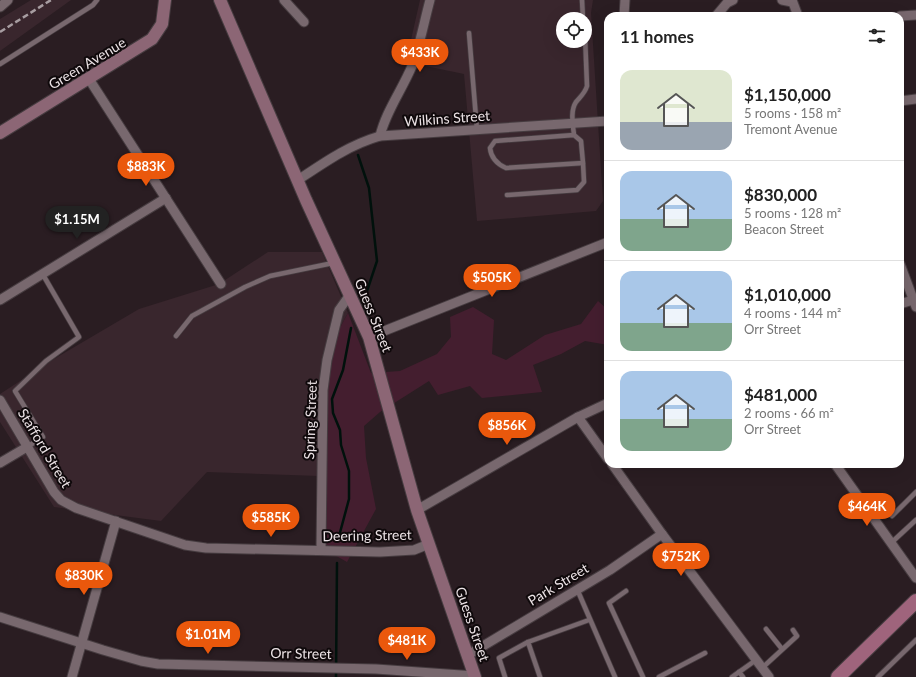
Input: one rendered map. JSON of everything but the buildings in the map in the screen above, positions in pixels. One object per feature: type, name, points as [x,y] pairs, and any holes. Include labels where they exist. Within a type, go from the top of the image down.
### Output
[{"type":"main road","points":[[838,677],[916,601]]},
{"type":"street","points":[[0,7],[8,0]]},
{"type":"street","name":"Green Avenue","points":[[0,133],[152,39],[162,24],[165,0]]},
{"type":"street","name":"Guess Street","points":[[220,0],[349,296],[369,337],[417,510],[475,676]]},
{"type":"street","points":[[284,0],[304,22]]},
{"type":"street","points":[[380,136],[388,112],[404,86],[417,52],[430,0]]},
{"type":"street","points":[[624,12],[625,0]]},
{"type":"street","points":[[719,12],[727,3],[733,0]]},
{"type":"street","points":[[782,0],[792,1],[796,12]]},
{"type":"street","points":[[904,16],[916,15]]},
{"type":"street","points":[[89,79],[221,284]]},
{"type":"street","points":[[904,100],[916,99]]},
{"type":"street","name":"Wilkins Street","points":[[298,180],[342,151],[366,140],[380,136],[604,122]]},
{"type":"street","points":[[0,300],[166,198]]},
{"type":"street","points":[[369,337],[604,244]]},
{"type":"street","points":[[904,274],[915,302],[904,303]]},
{"type":"street","name":"Spring Street","points":[[321,550],[323,390],[327,360],[339,310],[349,296]]},
{"type":"street","name":"Stafford Street","points":[[0,400],[54,492],[61,500],[76,508],[116,521]]},
{"type":"street","points":[[417,510],[578,417],[604,405]]},
{"type":"street","points":[[578,417],[604,453]]},
{"type":"street","points":[[0,463],[27,447]]},
{"type":"street","points":[[615,468],[662,534],[769,677]]},
{"type":"street","points":[[838,468],[916,578]]},
{"type":"street","points":[[72,677],[116,521]]},
{"type":"street","name":"Deering Street","points":[[116,521],[186,545],[206,548],[350,552],[414,550],[429,544]]},
{"type":"street","name":"Park Street","points":[[468,656],[610,570],[662,534]]},
{"type":"street","name":"Orr Street","points":[[0,617],[141,661],[158,664],[336,667],[475,676]]},
{"type":"lane","points":[[0,64],[93,5],[97,0]]},
{"type":"lane","points":[[582,0],[583,12]]},
{"type":"lane","points":[[469,33],[477,130]]},
{"type":"lane","points":[[574,135],[572,113],[575,104],[586,92],[587,86],[586,48]]},
{"type":"lane","points":[[507,195],[577,190],[584,182],[583,163],[581,140],[574,135],[495,140],[490,148],[490,153],[498,164],[506,168],[583,163]]},
{"type":"lane","points":[[176,336],[192,316],[245,287],[270,276],[335,263]]},
{"type":"lane","points":[[27,447],[43,437],[15,391],[46,361],[79,337],[42,274]]},
{"type":"lane","points":[[892,516],[916,492]]},
{"type":"lane","points":[[891,543],[916,520]]},
{"type":"lane","points":[[577,589],[589,620],[615,677]]},
{"type":"lane","points":[[626,591],[609,603],[643,677]]},
{"type":"lane","points":[[505,677],[499,658],[528,642],[589,620]]},
{"type":"lane","points":[[766,629],[782,649]]},
{"type":"lane","points":[[762,668],[797,636],[793,630]]},
{"type":"lane","points":[[878,677],[916,640]]},
{"type":"lane","points":[[528,642],[540,677]]},
{"type":"lane","points":[[659,677],[705,653]]},
{"type":"lane","points":[[732,677],[756,660]]},
{"type":"lane","points":[[739,672],[743,677]]},
{"type":"shaded area","points":[[31,0],[71,0],[0,51],[0,19]]},
{"type":"shaded area","points":[[420,0],[593,0],[591,12],[556,12],[556,48],[592,48],[592,29],[603,201],[596,211],[477,221],[464,74],[406,62]]},
{"type":"shaded area","points":[[268,252],[322,252],[348,313],[329,348],[319,476],[207,472],[161,521],[54,507],[0,422],[0,394],[54,359],[139,309],[219,284]]},
{"type":"shaded area","points":[[598,301],[604,306],[604,344],[585,341],[561,354],[533,365],[542,392],[482,398],[470,386],[438,395],[429,381],[380,412],[364,426],[366,458],[376,509],[347,562],[324,549],[319,476],[329,348],[348,313],[371,373],[400,371],[437,354],[451,337],[450,317],[473,307],[494,320],[492,354],[506,360],[545,335],[581,324]]},
{"type":"waterway","points":[[358,155],[369,188],[377,261],[366,294]]},
{"type":"waterway","points":[[338,540],[349,499],[349,471],[341,445],[340,430],[333,413],[332,399],[343,370],[351,328]]},
{"type":"waterway","points":[[336,677],[337,563]]},
{"type":"railway","points":[[0,32],[51,0]]}]
